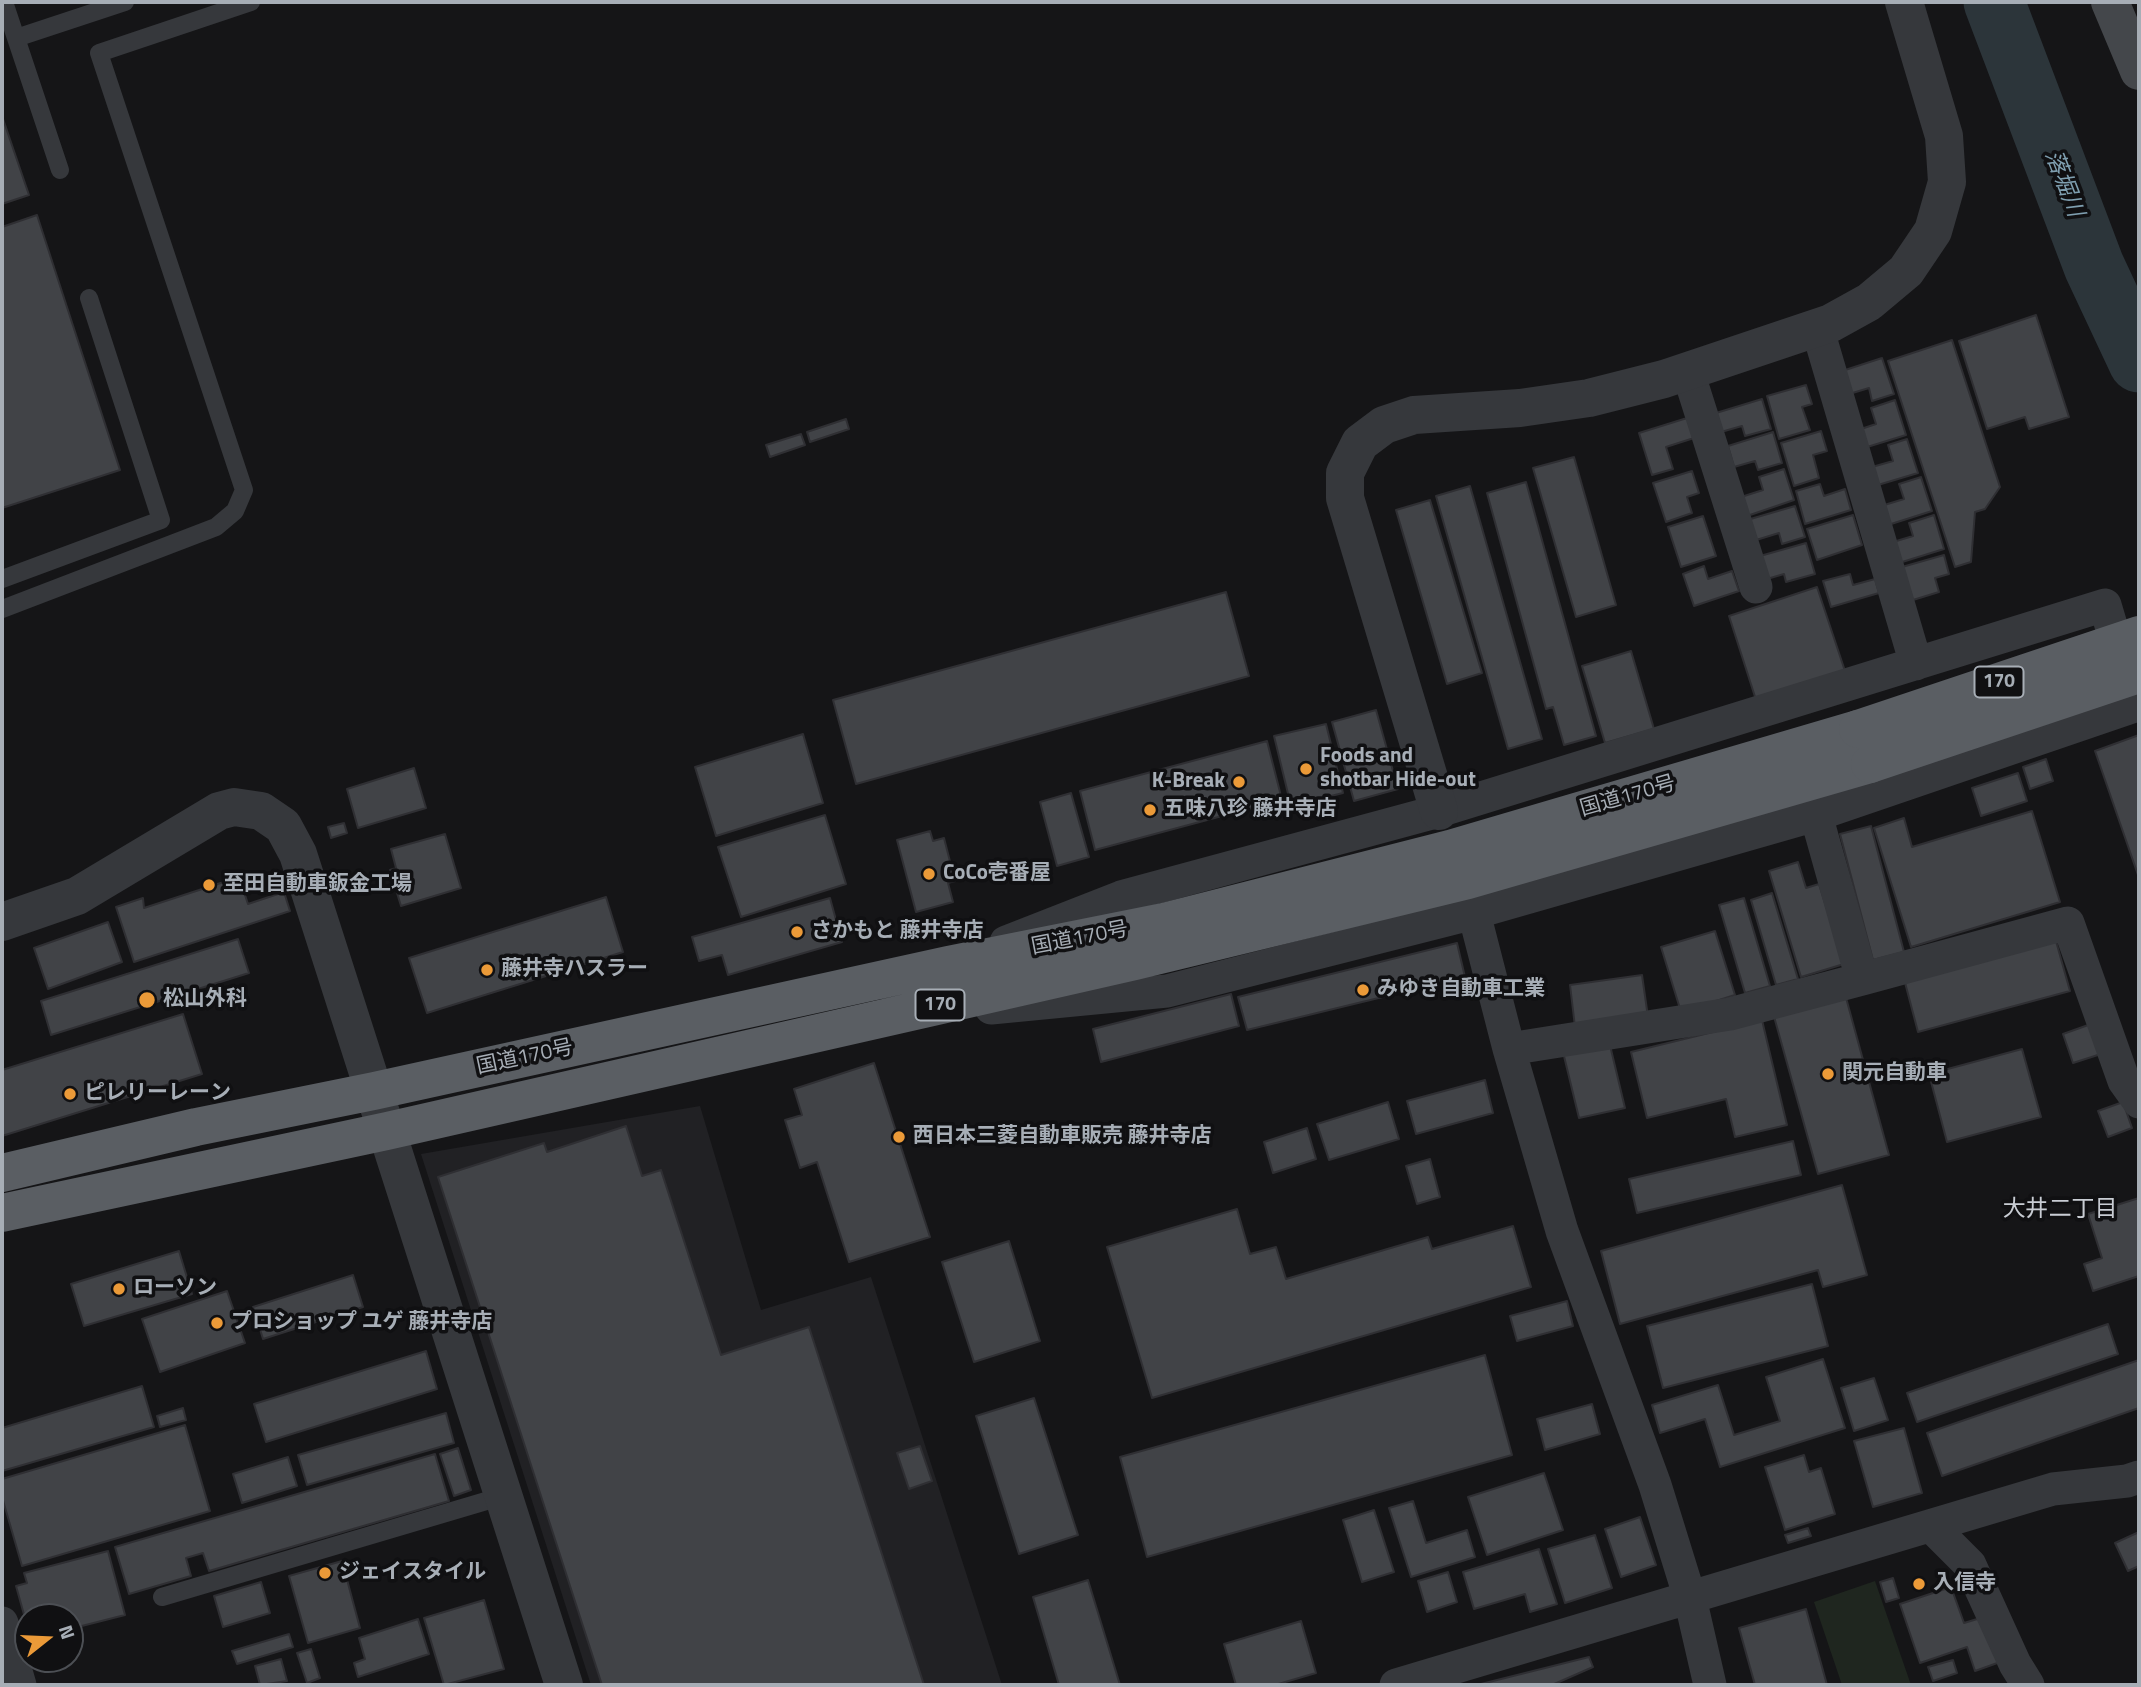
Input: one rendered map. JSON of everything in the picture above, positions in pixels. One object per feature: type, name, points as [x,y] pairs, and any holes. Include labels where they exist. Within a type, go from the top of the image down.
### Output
[{"type":"highway","name":"国道170号","points":[[2,1213],[387,1131],[1135,961],[1468,880],[1864,747],[2139,635]]},
{"type":"highway","name":"国道170号","points":[[2,1173],[196,1127],[374,1091],[948,965],[1164,922],[1864,747],[2139,674]]},
{"type":"main road","points":[[2110,2],[2139,71]]},
{"type":"street","points":[[1439,811],[1345,498],[1345,473],[1360,443],[1384,425],[1414,415],[1520,408],[1590,398],[1688,372],[1831,323],[1869,302],[1906,271],[1933,230],[1947,182],[1944,136],[1904,2]]},
{"type":"street","points":[[1817,327],[1916,664]]},
{"type":"street","points":[[1688,372],[1756,587]]},
{"type":"street","points":[[881,1018],[1167,991],[1474,913],[1816,815],[2135,706],[2105,605],[1439,811],[1121,897],[948,965]]},
{"type":"street","points":[[2,922],[77,896],[219,811],[234,807],[261,811],[283,825],[298,854],[564,1685]]},
{"type":"street","points":[[1816,815],[1862,979]]},
{"type":"street","points":[[1474,913],[1509,1049],[1562,1231],[1655,1485],[1690,1598],[1710,1685]]},
{"type":"street","points":[[1509,1049],[1730,1014],[2068,923],[2124,1082],[2139,1102]]},
{"type":"street","points":[[1396,1685],[2053,1489],[2127,1481],[2139,1477]]},
{"type":"street","points":[[1931,1526],[1970,1564],[2015,1664],[2028,1685]]},
{"type":"street","points":[[2,1623],[20,1685]]},
{"type":"lane","points":[[4,2],[60,170]]},
{"type":"lane","points":[[16,38],[125,2]]},
{"type":"lane","points":[[2,608],[216,527],[235,511],[244,490],[99,53],[251,2]]},
{"type":"lane","points":[[2,579],[161,520],[89,298]]},
{"type":"lane","points":[[162,1597],[503,1496]]},
{"type":"shaded area","points":[[700,1106],[761,1310],[871,1277],[1002,1685],[591,1685],[421,1154]]},
{"type":"shaded area","points":[[1875,1581],[1911,1685],[1842,1685],[1814,1602]]},
{"type":"building","points":[[2,116],[29,195],[2,204]]},
{"type":"building","points":[[37,215],[120,470],[2,508],[2,227]]},
{"type":"building","points":[[2036,315],[2069,417],[2029,429],[2025,417],[1987,429],[1959,341]]},
{"type":"building","points":[[1952,340],[2000,487],[1985,509],[1975,512],[1971,562],[1955,567],[1888,361]]},
{"type":"building","points":[[1882,358],[1894,394],[1872,401],[1869,388],[1846,395],[1839,372]]},
{"type":"building","points":[[1806,385],[1812,404],[1802,407],[1810,430],[1779,439],[1767,396]]},
{"type":"building","points":[[1762,399],[1771,429],[1745,436],[1742,426],[1721,432],[1716,413]]},
{"type":"building","points":[[1895,400],[1906,435],[1864,448],[1858,430],[1876,424],[1871,408]]},
{"type":"building","points":[[1687,418],[1694,438],[1666,447],[1673,469],[1652,475],[1639,433]]},
{"type":"building","points":[[846,419],[849,429],[810,442],[807,432]]},
{"type":"building","points":[[1821,431],[1827,451],[1813,455],[1819,478],[1794,486],[1781,443]]},
{"type":"building","points":[[1773,432],[1782,463],[1758,470],[1755,461],[1734,467],[1728,446]]},
{"type":"building","points":[[801,434],[805,445],[770,457],[766,445]]},
{"type":"building","points":[[1907,439],[1918,473],[1878,485],[1872,467],[1893,461],[1888,445]]},
{"type":"building","points":[[1574,457],[1616,605],[1576,617],[1533,468]]},
{"type":"building","points":[[1784,469],[1794,500],[1747,516],[1741,497],[1763,490],[1759,477]]},
{"type":"building","points":[[1692,471],[1699,493],[1687,497],[1692,513],[1666,522],[1653,483]]},
{"type":"building","points":[[1921,477],[1932,511],[1888,525],[1881,506],[1904,499],[1899,484]]},
{"type":"building","points":[[1526,482],[1596,736],[1564,745],[1553,707],[1546,709],[1487,493]]},
{"type":"building","points":[[1820,484],[1824,496],[1845,489],[1851,510],[1805,524],[1796,491]]},
{"type":"building","points":[[1470,486],[1542,739],[1508,749],[1436,496]]},
{"type":"building","points":[[1430,500],[1482,673],[1447,684],[1396,510]]},
{"type":"building","points":[[1795,506],[1805,537],[1782,544],[1779,533],[1753,541],[1747,520]]},
{"type":"building","points":[[1853,515],[1862,545],[1817,560],[1807,529]]},
{"type":"building","points":[[1934,515],[1944,549],[1899,563],[1893,542],[1913,536],[1909,523]]},
{"type":"building","points":[[1703,516],[1716,556],[1681,567],[1668,527]]},
{"type":"building","points":[[1806,543],[1815,574],[1786,582],[1784,574],[1767,579],[1760,556]]},
{"type":"building","points":[[1944,555],[1949,574],[1935,578],[1939,592],[1913,600],[1902,567]]},
{"type":"building","points":[[1704,566],[1708,579],[1732,571],[1739,591],[1694,606],[1683,574]]},
{"type":"building","points":[[1850,574],[1853,585],[1875,579],[1879,593],[1831,607],[1823,581]]},
{"type":"building","points":[[1817,587],[1846,674],[1757,703],[1729,616]]},
{"type":"building","points":[[1226,592],[1249,676],[856,784],[833,700]]},
{"type":"building","points":[[1631,651],[1654,729],[1605,743],[1582,666]]},
{"type":"building","points":[[1376,710],[1398,789],[1354,801],[1332,722]]},
{"type":"building","points":[[1326,724],[1343,793],[1291,806],[1274,736]]},
{"type":"building","points":[[803,734],[823,803],[716,836],[695,767]]},
{"type":"building","points":[[2139,735],[2139,874],[2138,875],[2095,751]]},
{"type":"building","points":[[1267,741],[1282,800],[1095,850],[1080,791]]},
{"type":"building","points":[[2046,759],[2053,781],[2030,789],[2023,767]]},
{"type":"building","points":[[414,768],[426,808],[358,828],[347,789]]},
{"type":"building","points":[[2018,773],[2027,801],[1981,816],[1972,788]]},
{"type":"building","points":[[1071,793],[1089,857],[1057,866],[1040,802]]},
{"type":"building","points":[[2032,811],[2060,902],[1911,947],[1874,828],[1904,818],[1912,847]]},
{"type":"building","points":[[825,815],[846,884],[741,917],[718,847]]},
{"type":"building","points":[[344,823],[347,833],[331,838],[328,827]]},
{"type":"building","points":[[1871,826],[1904,952],[1873,960],[1840,834]]},
{"type":"building","points":[[930,831],[933,841],[944,838],[955,881],[948,883],[953,902],[916,912],[897,840]]},
{"type":"building","points":[[445,834],[461,888],[401,906],[390,870],[396,868],[391,849]]},
{"type":"building","points":[[1798,862],[1806,888],[1819,884],[1844,964],[1801,977],[1769,871]]},
{"type":"building","points":[[239,877],[248,904],[284,892],[290,911],[134,962],[116,907],[143,898],[144,908]]},
{"type":"building","points":[[1772,893],[1798,979],[1776,985],[1751,900]]},
{"type":"building","points":[[606,897],[623,952],[427,1013],[409,958]]},
{"type":"building","points":[[830,898],[842,942],[728,975],[722,955],[699,961],[692,937]]},
{"type":"building","points":[[1744,898],[1770,986],[1745,993],[1719,905]]},
{"type":"building","points":[[108,922],[122,962],[48,989],[34,948]]},
{"type":"building","points":[[1715,931],[1735,995],[1681,1012],[1661,947]]},
{"type":"building","points":[[2054,934],[2070,991],[1918,1032],[1903,975]]},
{"type":"building","points":[[238,939],[249,973],[51,1035],[41,1001]]},
{"type":"building","points":[[1457,943],[1465,977],[1247,1030],[1238,997]]},
{"type":"building","points":[[1642,975],[1648,1017],[1575,1027],[1570,985]]},
{"type":"building","points":[[1231,994],[1239,1026],[1101,1062],[1093,1029]]},
{"type":"building","points":[[1845,994],[1889,1155],[1818,1174],[1773,1013]]},
{"type":"building","points":[[183,1014],[202,1074],[2,1136],[2,1070]]},
{"type":"building","points":[[1762,1020],[1787,1125],[1735,1137],[1726,1099],[1647,1118],[1631,1052]]},
{"type":"building","points":[[2091,1024],[2101,1054],[2073,1063],[2063,1034]]},
{"type":"building","points":[[1609,1041],[1625,1108],[1579,1118],[1563,1052]]},
{"type":"building","points":[[2022,1049],[2041,1117],[1947,1142],[1929,1074]]},
{"type":"building","points":[[874,1063],[930,1237],[849,1262],[817,1162],[800,1168],[785,1120],[802,1115],[794,1089]]},
{"type":"building","points":[[1485,1080],[1493,1113],[1416,1134],[1407,1101]]},
{"type":"building","points":[[1388,1102],[1399,1139],[1329,1160],[1317,1124]]},
{"type":"building","points":[[2123,1102],[2132,1128],[2108,1137],[2098,1111]]},
{"type":"building","points":[[626,1126],[642,1176],[661,1170],[721,1355],[809,1327],[924,1685],[602,1685],[438,1177],[544,1143],[547,1152]]},
{"type":"building","points":[[1307,1128],[1316,1159],[1273,1173],[1264,1142]]},
{"type":"building","points":[[1793,1141],[1801,1175],[1637,1213],[1629,1179]]},
{"type":"building","points":[[1430,1159],[1440,1197],[1417,1204],[1406,1166]]},
{"type":"building","points":[[1842,1185],[1867,1275],[1823,1287],[1818,1270],[1620,1324],[1601,1251]]},
{"type":"building","points":[[2139,1198],[2139,1276],[2093,1291],[2084,1264],[2102,1258],[2088,1214]]},
{"type":"building","points":[[1237,1209],[1250,1254],[1276,1247],[1286,1279],[1428,1237],[1432,1249],[1513,1226],[1531,1287],[1152,1398],[1107,1247]]},
{"type":"building","points":[[1009,1241],[1040,1341],[974,1362],[942,1262]]},
{"type":"building","points":[[179,1251],[192,1294],[84,1326],[71,1284]]},
{"type":"building","points":[[353,1275],[363,1307],[263,1339],[253,1307]]},
{"type":"building","points":[[1812,1284],[1828,1346],[1663,1388],[1647,1326]]},
{"type":"building","points":[[227,1291],[245,1343],[160,1372],[142,1319]]},
{"type":"building","points":[[1567,1301],[1573,1326],[1517,1341],[1510,1316]]},
{"type":"building","points":[[2108,1324],[2118,1354],[1917,1422],[1907,1393]]},
{"type":"building","points":[[426,1351],[437,1389],[266,1442],[254,1404]]},
{"type":"building","points":[[1485,1355],[1512,1455],[1147,1557],[1120,1457]]},
{"type":"building","points":[[1823,1359],[1845,1428],[1720,1467],[1705,1419],[1660,1433],[1652,1405],[1718,1385],[1734,1435],[1780,1421],[1766,1377]]},
{"type":"building","points":[[2139,1360],[2139,1408],[1942,1476],[1927,1433]]},
{"type":"building","points":[[1874,1378],[1888,1420],[1854,1431],[1841,1388]]},
{"type":"building","points":[[142,1386],[154,1427],[2,1471],[2,1428]]},
{"type":"building","points":[[1034,1398],[1078,1535],[1019,1554],[976,1416]]},
{"type":"building","points":[[1592,1404],[1600,1434],[1545,1450],[1537,1419]]},
{"type":"building","points":[[183,1408],[186,1420],[160,1427],[157,1416]]},
{"type":"building","points":[[446,1413],[454,1443],[307,1485],[298,1455]]},
{"type":"building","points":[[185,1425],[210,1511],[22,1566],[2,1497],[2,1479]]},
{"type":"building","points":[[1904,1428],[1922,1493],[1873,1507],[1854,1441]]},
{"type":"building","points":[[920,1446],[932,1481],[909,1489],[897,1453]]},
{"type":"building","points":[[458,1448],[471,1490],[454,1496],[440,1454]]},
{"type":"building","points":[[435,1454],[449,1501],[209,1571],[203,1553],[186,1558],[191,1576],[129,1594],[115,1547]]},
{"type":"building","points":[[1804,1455],[1809,1472],[1821,1468],[1835,1514],[1785,1530],[1765,1467]]},
{"type":"building","points":[[288,1457],[297,1486],[242,1503],[233,1474]]},
{"type":"building","points":[[1544,1473],[1563,1530],[1487,1555],[1468,1497]]},
{"type":"building","points":[[1413,1501],[1426,1543],[1467,1530],[1475,1557],[1411,1577],[1389,1508]]},
{"type":"building","points":[[1374,1510],[1394,1572],[1362,1582],[1343,1520]]},
{"type":"building","points":[[1640,1517],[1656,1565],[1621,1577],[1605,1529]]},
{"type":"building","points":[[1808,1528],[1811,1536],[1788,1543],[1785,1535]]},
{"type":"building","points":[[2139,1532],[2139,1566],[2128,1571],[2115,1543]]},
{"type":"building","points":[[1595,1535],[1612,1588],[1565,1603],[1548,1549]]},
{"type":"building","points":[[1539,1549],[1557,1604],[1530,1612],[1525,1594],[1474,1609],[1463,1572]]},
{"type":"building","points":[[108,1551],[125,1615],[84,1625],[84,1603],[21,1603],[16,1586],[27,1583],[24,1573]]},
{"type":"building","points":[[342,1561],[360,1628],[308,1643],[289,1576]]},
{"type":"building","points":[[1448,1572],[1457,1602],[1427,1612],[1418,1581]]},
{"type":"building","points":[[1893,1578],[1899,1598],[1886,1602],[1880,1582]]},
{"type":"building","points":[[1088,1580],[1120,1685],[1059,1685],[1033,1597]]},
{"type":"building","points":[[261,1582],[270,1613],[223,1627],[214,1596]]},
{"type":"building","points":[[1951,1587],[1964,1623],[1987,1616],[2003,1661],[1975,1671],[1967,1647],[1920,1663],[1900,1604]]},
{"type":"building","points":[[484,1600],[504,1669],[444,1685],[424,1618]]},
{"type":"building","points":[[1806,1609],[1827,1685],[1755,1685],[1739,1628]]},
{"type":"building","points":[[418,1619],[429,1654],[358,1677],[354,1663],[365,1659],[359,1638]]},
{"type":"building","points":[[1301,1621],[1316,1673],[1275,1685],[1236,1685],[1224,1644]]},
{"type":"building","points":[[289,1634],[293,1647],[237,1664],[232,1651]]},
{"type":"building","points":[[311,1649],[320,1678],[307,1683],[297,1653]]},
{"type":"building","points":[[1589,1657],[1593,1667],[1552,1685],[1477,1685]]},
{"type":"building","points":[[281,1659],[287,1681],[260,1685],[255,1666]]},
{"type":"building","points":[[1953,1660],[1957,1673],[1933,1681],[1928,1667]]},
{"type":"waterway","name":"落堀川","points":[[1994,2],[2094,266],[2139,362]]},
{"type":"place","name":"Foods and shotbar Hide-out","points":[[1306,769]]},
{"type":"place","name":"K-Break","points":[[1239,782]]},
{"type":"place","name":"五味八珍 藤井寺店","points":[[1150,810]]},
{"type":"place","name":"CoCo壱番屋","points":[[929,874]]},
{"type":"place","name":"至田自動車鈑金工場","points":[[209,885]]},
{"type":"place","name":"さかもと 藤井寺店","points":[[797,932]]},
{"type":"place","name":"藤井寺ハスラー","points":[[487,970]]},
{"type":"place","name":"みゆき自動車工業","points":[[1363,990]]},
{"type":"place","name":"松山外科","points":[[147,1000]]},
{"type":"place","name":"関元自動車","points":[[1828,1074]]},
{"type":"place","name":"ピレリーレーン","points":[[70,1094]]},
{"type":"place","name":"西日本三菱自動車販売 藤井寺店","points":[[899,1137]]},
{"type":"place","name":"ローソン","points":[[119,1289]]},
{"type":"place","name":"プロショップ ユゲ 藤井寺店","points":[[217,1323]]},
{"type":"place","name":"ジェイスタイル","points":[[325,1573]]},
{"type":"place","name":"入信寺","points":[[1919,1584]]},
{"type":"district","name":"大井二丁目","points":[[2060,1210]]}]
